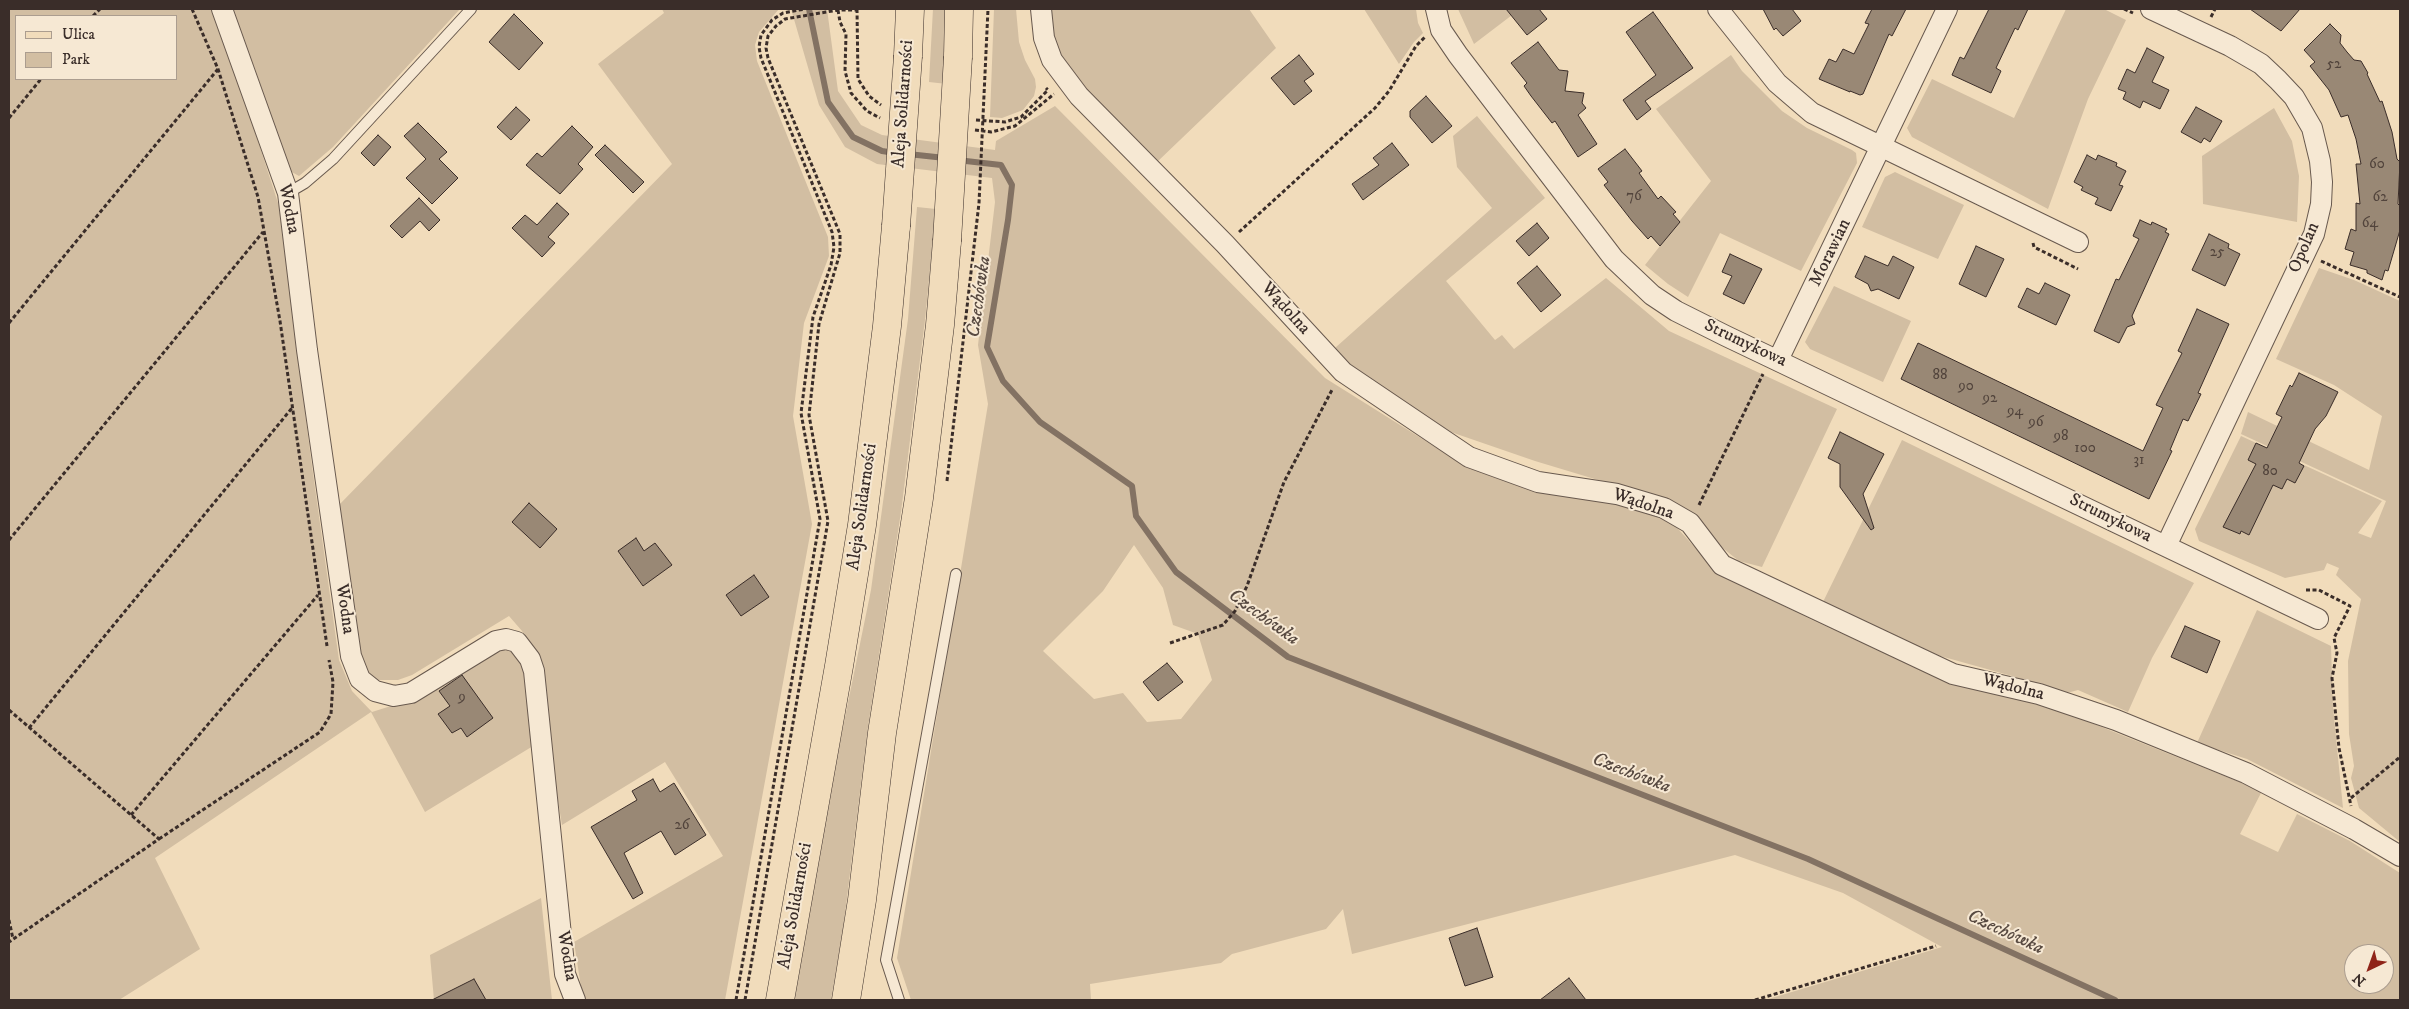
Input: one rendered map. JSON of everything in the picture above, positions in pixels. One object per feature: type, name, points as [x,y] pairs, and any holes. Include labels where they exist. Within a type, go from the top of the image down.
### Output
[{"type":"main road","name":"Aleja Solidarności","points":[[780,1000],[839,666],[860,534],[887,326],[896,226],[910,9]]},
{"type":"main road","points":[[846,1000],[862,900],[882,732],[919,498],[939,334],[948,241],[959,9]]},
{"type":"street","name":"Wodna","points":[[222,9],[288,193],[307,350],[351,656],[360,679],[375,691],[394,696],[410,693],[496,641],[506,638],[517,642],[530,659],[534,671],[565,974],[575,1000]]},
{"type":"street","name":"Wądolna","points":[[1041,9],[1044,38],[1052,60],[1086,103],[1225,244],[1343,372],[1469,457],[1538,482],[1617,494],[1664,508],[1690,523],[1722,565],[1953,674],[2039,694],[2116,720],[2246,773],[2354,829],[2400,856]]},
{"type":"street","name":"Strumykowa","points":[[1436,9],[1441,30],[1458,55],[1614,259],[1631,277],[1676,311],[1772,363],[2166,546],[2318,619]]},
{"type":"street","points":[[1718,9],[1787,94],[1812,113],[2078,242]]},
{"type":"street","name":"Morawian","points":[[1772,363],[1882,146],[1947,9]]},
{"type":"street","name":"Opolan","points":[[2145,12],[2230,46],[2261,64],[2278,80],[2294,98],[2312,128],[2320,160],[2322,182],[2321,204],[2314,234],[2166,546]]},
{"type":"lane","points":[[288,193],[305,183],[333,159],[471,9]]},
{"type":"lane","points":[[899,1000],[886,960],[956,574]]},
{"type":"path","points":[[9,942],[320,732],[331,714],[333,682],[258,197],[218,69],[192,9]]},
{"type":"path","points":[[736,1000],[820,519],[801,413],[813,317],[831,265],[834,247],[832,232],[761,58],[761,35],[772,20],[783,13],[804,9]]},
{"type":"path","points":[[2124,9],[2145,12]]},
{"type":"path","points":[[838,10],[840,22],[846,34],[845,71],[851,93],[867,111],[882,119]]},
{"type":"path","points":[[744,1000],[828,522],[809,415],[818,324],[840,253],[840,234],[768,58],[766,48],[768,36],[785,19],[838,10],[857,10],[858,79],[869,96],[886,107]]},
{"type":"path","points":[[1225,244],[1375,108],[1389,91],[1416,46],[1431,32],[1441,30]]},
{"type":"path","points":[[9,323],[218,69]]},
{"type":"path","points":[[9,118],[40,80]]},
{"type":"path","points":[[989,122],[1005,122],[1021,117],[1048,90],[1043,84]]},
{"type":"path","points":[[9,540],[264,232]]},
{"type":"path","points":[[2032,238],[2034,247],[2078,269]]},
{"type":"path","points":[[2318,260],[2400,297]]},
{"type":"path","points":[[1690,523],[1772,363]]},
{"type":"path","points":[[1170,643],[1223,625],[1235,611],[1247,586],[1284,482],[1343,372]]},
{"type":"path","points":[[29,728],[292,408]]},
{"type":"path","points":[[131,815],[319,594]]},
{"type":"path","points":[[2334,638],[2337,653],[2332,678],[2339,748],[2350,798],[2354,829]]},
{"type":"path","points":[[9,710],[159,839]]},
{"type":"path","points":[[2350,798],[2400,757]]},
{"type":"path","points":[[9,920],[13,939]]},
{"type":"path","points":[[1755,1000],[1936,946]]},
{"type":"green space","points":[[9,9],[211,9],[245,101],[279,206],[339,660],[352,691],[372,712],[394,705],[489,646],[517,651],[523,659],[533,746],[425,812],[371,712],[155,858],[200,949],[119,1000],[9,1000]]},
{"type":"green space","points":[[230,9],[460,9],[333,147],[299,176],[290,171],[254,66]]},
{"type":"green space","points":[[662,9],[779,9],[759,32],[755,45],[757,61],[828,237],[829,256],[804,323],[793,416],[812,524],[725,1000],[583,1000],[574,942],[723,856],[665,762],[562,825],[534,655],[522,631],[509,616],[412,675],[398,680],[378,680],[363,671],[338,506],[672,164],[598,64],[664,13]]},
{"type":"green space","points":[[791,9],[827,9],[838,91],[861,125],[882,135],[995,150],[996,141],[1055,106],[1325,378],[1448,455],[1670,520],[1719,574],[1812,620],[1950,683],[2054,708],[2262,791],[2240,834],[2278,852],[2297,814],[2350,841],[2400,873],[2400,1000],[1765,1000],[1942,947],[1843,893],[1735,855],[1352,954],[1343,909],[1326,929],[1232,954],[1221,963],[1090,984],[1091,1000],[911,1000],[897,958],[988,404],[978,345],[995,202],[992,178],[877,164],[845,147],[819,105]],"holes":[[[1134,545],[1163,588],[1173,625],[1198,634],[1212,680],[1181,719],[1147,722],[1123,693],[1094,699],[1043,651],[1103,591]]]},
{"type":"green space","points":[[933,9],[950,9],[947,84],[929,82]]},
{"type":"green space","points":[[994,9],[1016,9],[1019,42],[1025,60],[1035,79],[1036,87],[1034,96],[1023,110],[1002,118],[990,117]]},
{"type":"green space","points":[[1049,9],[1249,9],[1276,48],[1156,163],[1090,94],[1056,49]]},
{"type":"green space","points":[[1364,9],[1416,9],[1418,23],[1423,33],[1414,42],[1399,64]]},
{"type":"green space","points":[[1458,9],[1520,9],[1474,44]]},
{"type":"green space","points":[[2066,9],[2104,9],[2126,20],[2088,99],[2048,209],[1912,137],[1907,128],[1932,79],[2014,118]]},
{"type":"green space","points":[[1731,55],[1742,71],[1782,111],[1807,128],[1852,150],[1856,153],[1857,163],[1801,271],[1720,233],[1688,297],[1668,284],[1645,265],[1711,181],[1656,109]]},
{"type":"green space","points":[[2274,108],[2292,141],[2299,176],[2297,222],[2203,204],[2202,156]]},
{"type":"green space","points":[[1477,116],[1545,198],[1446,281],[1495,340],[1502,335],[1514,349],[1606,278],[1669,331],[1837,409],[1762,567],[1739,561],[1661,499],[1535,461],[1445,430],[1351,365],[1335,348],[1492,208],[1457,167],[1453,136]]},
{"type":"green space","points":[[1895,172],[1964,205],[1938,259],[1862,227],[1885,177]]},
{"type":"green space","points":[[917,207],[936,209],[925,320],[901,512],[868,727],[843,930],[831,1000],[791,1000],[825,815],[871,590],[908,319]]},
{"type":"green space","points":[[2319,268],[2354,280],[2400,301],[2400,842],[2359,808],[2351,778],[2354,766],[2349,734],[2348,661],[2361,599],[2336,575],[2339,568],[2327,563],[2324,570],[2285,578],[2199,541],[2195,529],[2241,436],[2382,501],[2358,533],[2371,538],[2386,501],[2241,434],[2248,412],[2369,470],[2382,416],[2334,385],[2276,359]]},
{"type":"green space","points":[[1834,286],[1911,321],[1883,382],[1810,349],[1805,342]]},
{"type":"green space","points":[[1902,440],[2194,583],[2152,658],[2128,712],[2078,690],[2067,693],[1933,654],[1822,604]]},
{"type":"green space","points":[[2257,610],[2331,646],[2333,707],[2343,808],[2247,759],[2197,743]]},
{"type":"green space","points":[[541,898],[552,1000],[434,1000],[430,955]]},
{"type":"building","points":[[1506,9],[1539,9],[1547,19],[1527,35]]},
{"type":"building","points":[[1763,9],[1792,9],[1801,21],[1783,36],[1776,28],[1774,30]]},
{"type":"building","points":[[1872,9],[1906,9],[1892,36],[1889,34],[1863,94],[1850,92],[1819,79],[1829,59],[1836,62],[1843,49],[1854,54],[1869,24],[1865,23]]},
{"type":"building","points":[[1989,9],[2028,9],[2018,30],[2015,28],[1996,68],[2001,71],[1991,93],[1952,75],[1960,57],[1964,59]]},
{"type":"building","points":[[2250,9],[2300,9],[2281,31]]},
{"type":"building","points":[[1653,12],[1693,68],[1645,101],[1651,109],[1637,120],[1623,100],[1656,75],[1626,32]]},
{"type":"building","points":[[514,14],[543,43],[519,70],[489,42]]},
{"type":"building","points":[[2330,24],[2341,35],[2340,43],[2354,60],[2361,61],[2368,73],[2380,102],[2382,101],[2392,132],[2397,159],[2400,162],[2398,204],[2400,206],[2400,230],[2388,271],[2385,270],[2382,280],[2367,273],[2367,270],[2350,265],[2354,252],[2345,249],[2351,229],[2356,231],[2356,203],[2360,204],[2356,164],[2361,164],[2356,139],[2348,115],[2341,117],[2329,90],[2310,66],[2315,62],[2304,50]]},
{"type":"building","points":[[1538,42],[1559,70],[1568,71],[1565,91],[1584,93],[1582,103],[1586,108],[1578,115],[1597,144],[1578,157],[1555,121],[1552,123],[1531,96],[1524,86],[1527,83],[1511,63]]},
{"type":"building","points":[[2147,48],[2164,57],[2152,82],[2169,90],[2160,109],[2143,101],[2140,108],[2123,99],[2126,92],[2118,89],[2127,69],[2135,73]]},
{"type":"building","points":[[1299,55],[1314,74],[1304,81],[1312,91],[1294,105],[1271,78]]},
{"type":"building","points":[[1426,96],[1452,126],[1432,143],[1410,117],[1410,111]]},
{"type":"building","points":[[516,107],[530,120],[511,140],[497,127]]},
{"type":"building","points":[[2196,107],[2222,121],[2210,142],[2204,138],[2201,143],[2181,132]]},
{"type":"building","points":[[418,123],[447,152],[439,159],[458,178],[432,204],[406,178],[426,159],[404,136]]},
{"type":"building","points":[[572,126],[593,147],[578,164],[583,169],[560,194],[526,165],[537,153],[542,157]]},
{"type":"building","points":[[378,135],[391,147],[374,166],[361,153]]},
{"type":"building","points":[[1392,143],[1409,165],[1363,200],[1352,184],[1379,165],[1373,158]]},
{"type":"building","points":[[605,145],[644,182],[633,193],[595,155]]},
{"type":"building","points":[[1625,149],[1642,171],[1639,173],[1658,199],[1661,196],[1676,212],[1673,214],[1680,222],[1660,246],[1651,236],[1648,239],[1632,221],[1604,185],[1608,182],[1598,169]]},
{"type":"building","points":[[2087,155],[2096,160],[2098,155],[2117,163],[2116,166],[2126,171],[2119,185],[2123,186],[2111,211],[2095,204],[2098,198],[2081,190],[2083,187],[2074,182]]},
{"type":"building","points":[[419,198],[440,220],[429,231],[420,221],[402,238],[390,226]]},
{"type":"building","points":[[557,203],[569,214],[548,237],[555,243],[542,257],[512,228],[525,215],[537,225]]},
{"type":"building","points":[[2140,220],[2151,225],[2152,222],[2167,229],[2165,232],[2169,234],[2132,316],[2135,324],[2127,327],[2119,343],[2094,331],[2116,279],[2119,280],[2139,239],[2133,236]]},
{"type":"building","points":[[1537,223],[1549,238],[1529,256],[1516,241]]},
{"type":"building","points":[[2209,234],[2229,244],[2228,248],[2240,254],[2225,286],[2192,270]]},
{"type":"building","points":[[1976,246],[2004,259],[1986,297],[1959,284]]},
{"type":"building","points":[[1730,254],[1762,269],[1744,304],[1723,294],[1732,276],[1722,272]]},
{"type":"building","points":[[1865,256],[1888,266],[1893,256],[1914,267],[1899,299],[1878,289],[1871,291],[1868,284],[1855,277]]},
{"type":"building","points":[[1537,266],[1561,295],[1541,312],[1517,283]]},
{"type":"building","points":[[2045,283],[2070,295],[2056,325],[2018,307],[2027,288],[2039,294]]},
{"type":"building","points":[[2197,309],[2229,324],[2198,393],[2201,394],[2188,421],[2183,419],[2170,450],[2172,451],[2149,499],[1901,379],[1918,343],[2143,451],[2163,408],[2156,405],[2182,353],[2178,351]]},
{"type":"building","points":[[2299,373],[2338,392],[2326,416],[2315,429],[2299,463],[2304,466],[2295,483],[2287,479],[2282,489],[2273,485],[2249,535],[2241,531],[2240,534],[2223,527],[2256,464],[2248,460],[2256,443],[2267,448],[2282,417],[2276,414],[2290,385],[2292,387]]},
{"type":"building","points":[[1840,432],[1884,454],[1863,494],[1874,528],[1871,530],[1840,487],[1840,464],[1828,458]]},
{"type":"building","points":[[529,503],[557,529],[540,548],[512,522]]},
{"type":"building","points":[[636,538],[644,551],[655,543],[672,565],[643,586],[618,551]]},
{"type":"building","points":[[754,575],[769,597],[741,616],[726,595]]},
{"type":"building","points":[[2185,626],[2220,641],[2207,673],[2171,657]]},
{"type":"building","points":[[1167,663],[1183,682],[1158,701],[1143,682]]},
{"type":"building","points":[[462,675],[493,718],[467,737],[461,728],[452,733],[438,714],[450,706],[439,691]]},
{"type":"building","points":[[653,779],[660,792],[674,783],[706,835],[675,855],[661,831],[624,853],[643,893],[633,899],[591,827],[637,800],[632,791]]},
{"type":"building","points":[[1477,928],[1493,977],[1465,986],[1449,938]]},
{"type":"building","points":[[1569,978],[1586,1000],[1540,1000]]},
{"type":"building","points":[[474,979],[486,1000],[432,1000]]},
{"type":"waterway","name":"Czechówka","points":[[809,9],[828,102],[853,137],[882,151],[895,153]]},
{"type":"waterway","name":"Czechówka","points":[[908,154],[945,158]]},
{"type":"waterway","name":"Czechówka","points":[[957,160],[1001,165],[1012,185],[987,347],[1003,381],[1040,422],[1132,486],[1136,516],[1176,572],[1288,657],[1808,859],[2115,1000]]}]
